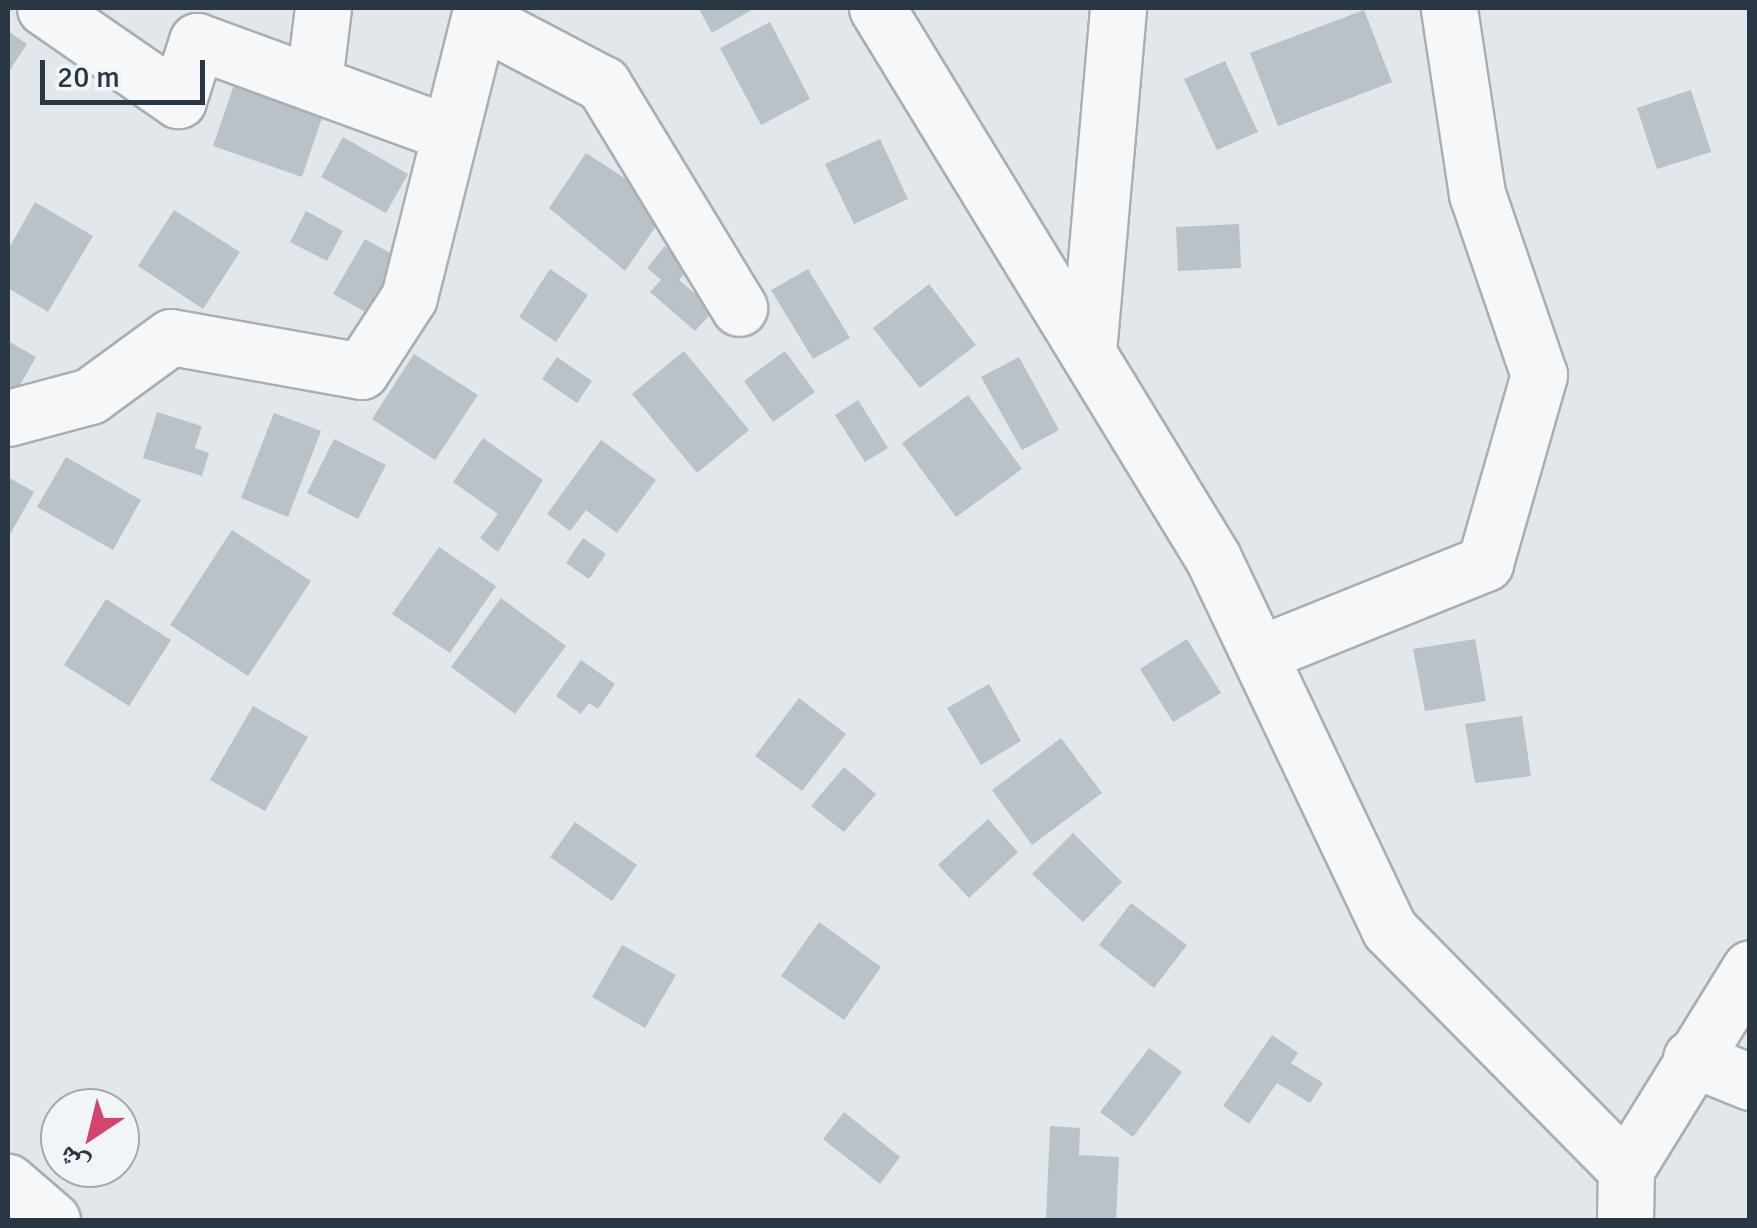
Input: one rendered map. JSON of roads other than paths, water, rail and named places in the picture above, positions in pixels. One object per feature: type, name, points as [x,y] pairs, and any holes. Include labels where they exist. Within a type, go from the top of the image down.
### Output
[{"type":"street","points":[[45,8],[178,100],[197,41],[445,132]]},
{"type":"street","points":[[314,81],[322,8]]},
{"type":"street","points":[[877,8],[1213,558],[1389,929],[1625,1195],[1691,1058],[1750,968]]},
{"type":"street","points":[[1088,352],[1118,8]]},
{"type":"street","points":[[1259,654],[1485,563],[1491,544],[1539,375],[1477,194],[1449,8]]},
{"type":"street","points":[[8,418],[90,396],[170,337],[360,371],[409,297],[445,132],[479,19],[603,84],[739,308]]},
{"type":"street","points":[[1691,1058],[1750,1082]]},
{"type":"street","points":[[8,1182],[52,1220]]}]
